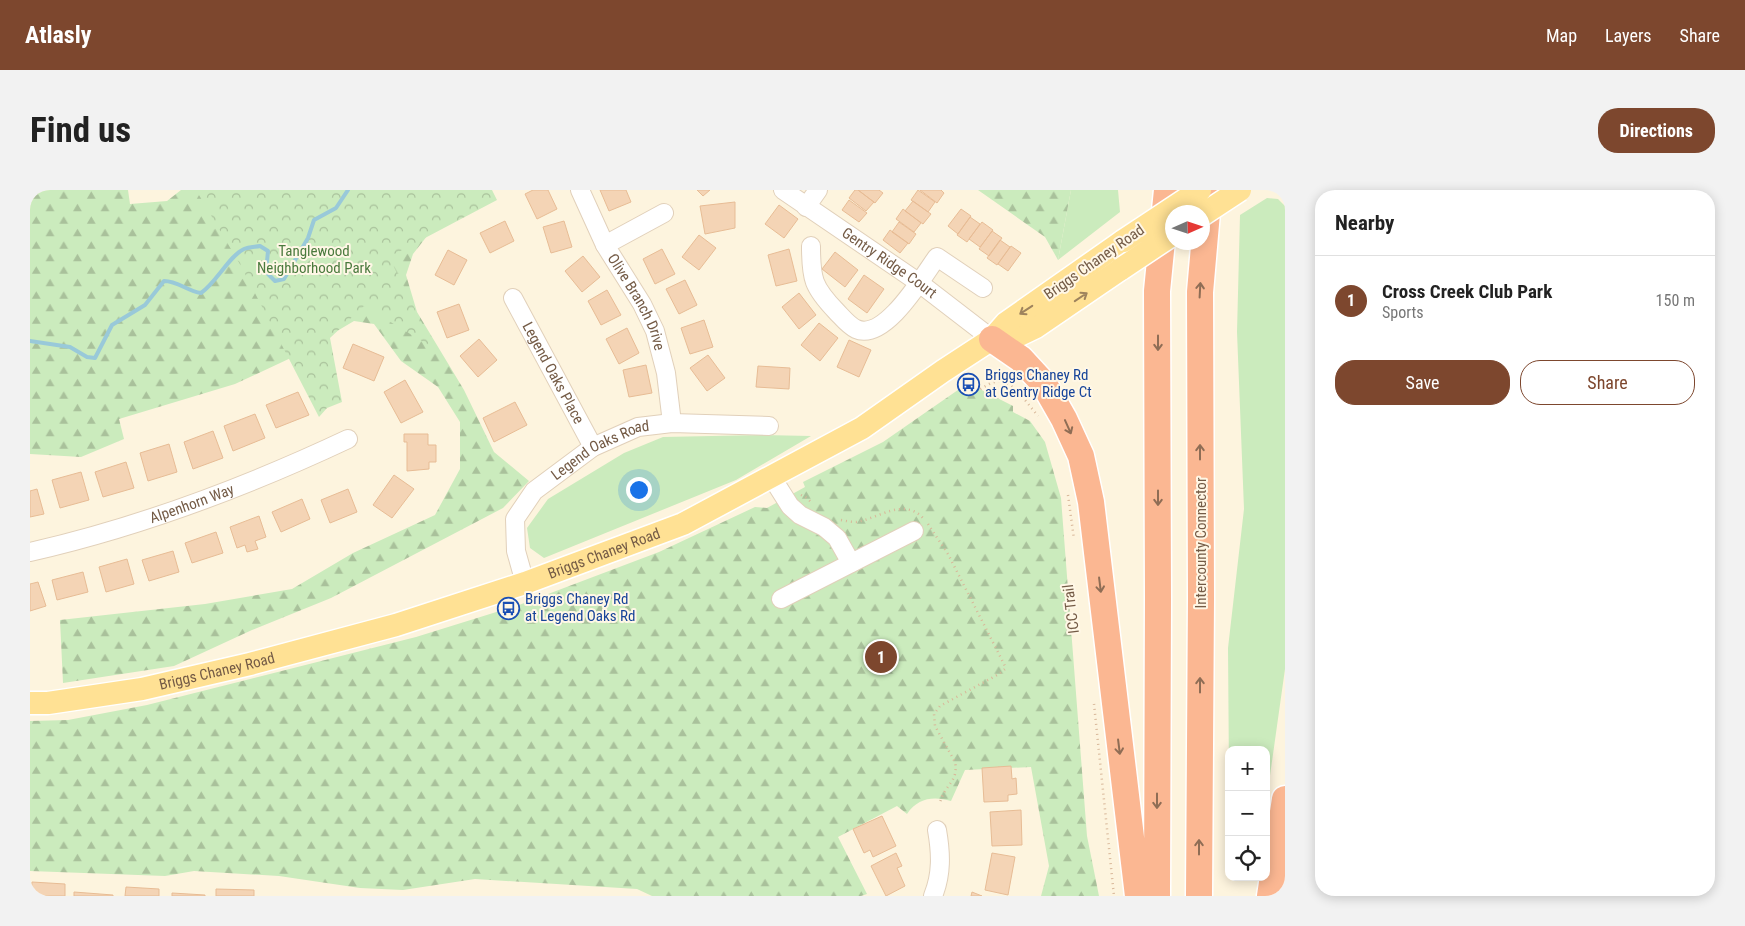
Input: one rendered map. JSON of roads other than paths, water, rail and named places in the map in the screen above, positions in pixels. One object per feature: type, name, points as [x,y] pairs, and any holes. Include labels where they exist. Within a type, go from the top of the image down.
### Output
[{"type":"highway","points":[[1157,896],[1158,291],[1166,190]]},
{"type":"highway","name":"Intercounty Connector","points":[[1199,896],[1201,608],[1200,292],[1209,190]]},
{"type":"highway","points":[[992,339],[1021,359],[1044,384],[1064,419],[1081,456],[1091,502],[1138,896]]},
{"type":"highway","points":[[1270,896],[1285,799]]},
{"type":"main road","name":"Briggs Chaney Road","points":[[30,703],[142,689],[250,664],[396,625],[524,582],[683,524],[862,428],[992,339],[1006,322],[1200,190]]},
{"type":"main road","points":[[1210,210],[1240,190]]},
{"type":"main road","name":"Briggs Chaney Road","points":[[992,339],[1013,338],[1036,327],[1165,240]]},
{"type":"street","name":"Olive Branch Drive","points":[[580,190],[605,245],[642,304],[655,332],[666,374],[672,422]]},
{"type":"street","name":"Gentry Ridge Court","points":[[783,190],[918,282],[992,339]]},
{"type":"street","points":[[806,207],[818,190]]},
{"type":"street","points":[[605,245],[664,213]]},
{"type":"street","points":[[811,246],[811,271],[814,282],[827,302],[845,321],[857,329],[880,327],[891,318],[937,256],[983,288]]},
{"type":"street","name":"Legend Oaks Place","points":[[512,298],[593,447]]},
{"type":"street","name":"Legend Oaks Road","points":[[524,582],[516,551],[515,518],[534,491],[593,447],[638,427],[672,422],[769,426]]},
{"type":"street","name":"Alpenhorn Way","points":[[30,552],[70,543],[191,506],[301,462],[348,439]]},
{"type":"street","points":[[771,476],[790,506],[800,515],[824,527],[837,538],[851,563]]},
{"type":"street","points":[[781,599],[914,531]]},
{"type":"street","points":[[933,896],[941,861],[937,830]]},
{"type":"waterway","points":[[30,341],[70,347],[87,357],[95,358],[112,325],[145,305],[164,281],[169,281],[201,293],[212,283],[233,257],[248,248],[260,246],[268,251],[266,272],[275,281],[284,279],[308,238],[314,220],[336,208],[348,190]]},
{"type":"place","name":"Briggs Chaney Rd at Gentry Ridge Ct","points":[[969,384]]},
{"type":"place","name":"Briggs Chaney Rd at Legend Oaks Rd","points":[[509,608]]},
{"type":"place","name":"Cross Creek Club Park","points":[[881,657]]},
{"type":"park label","name":"Tanglewood Neighborhood Park","points":[[314,260]]}]
